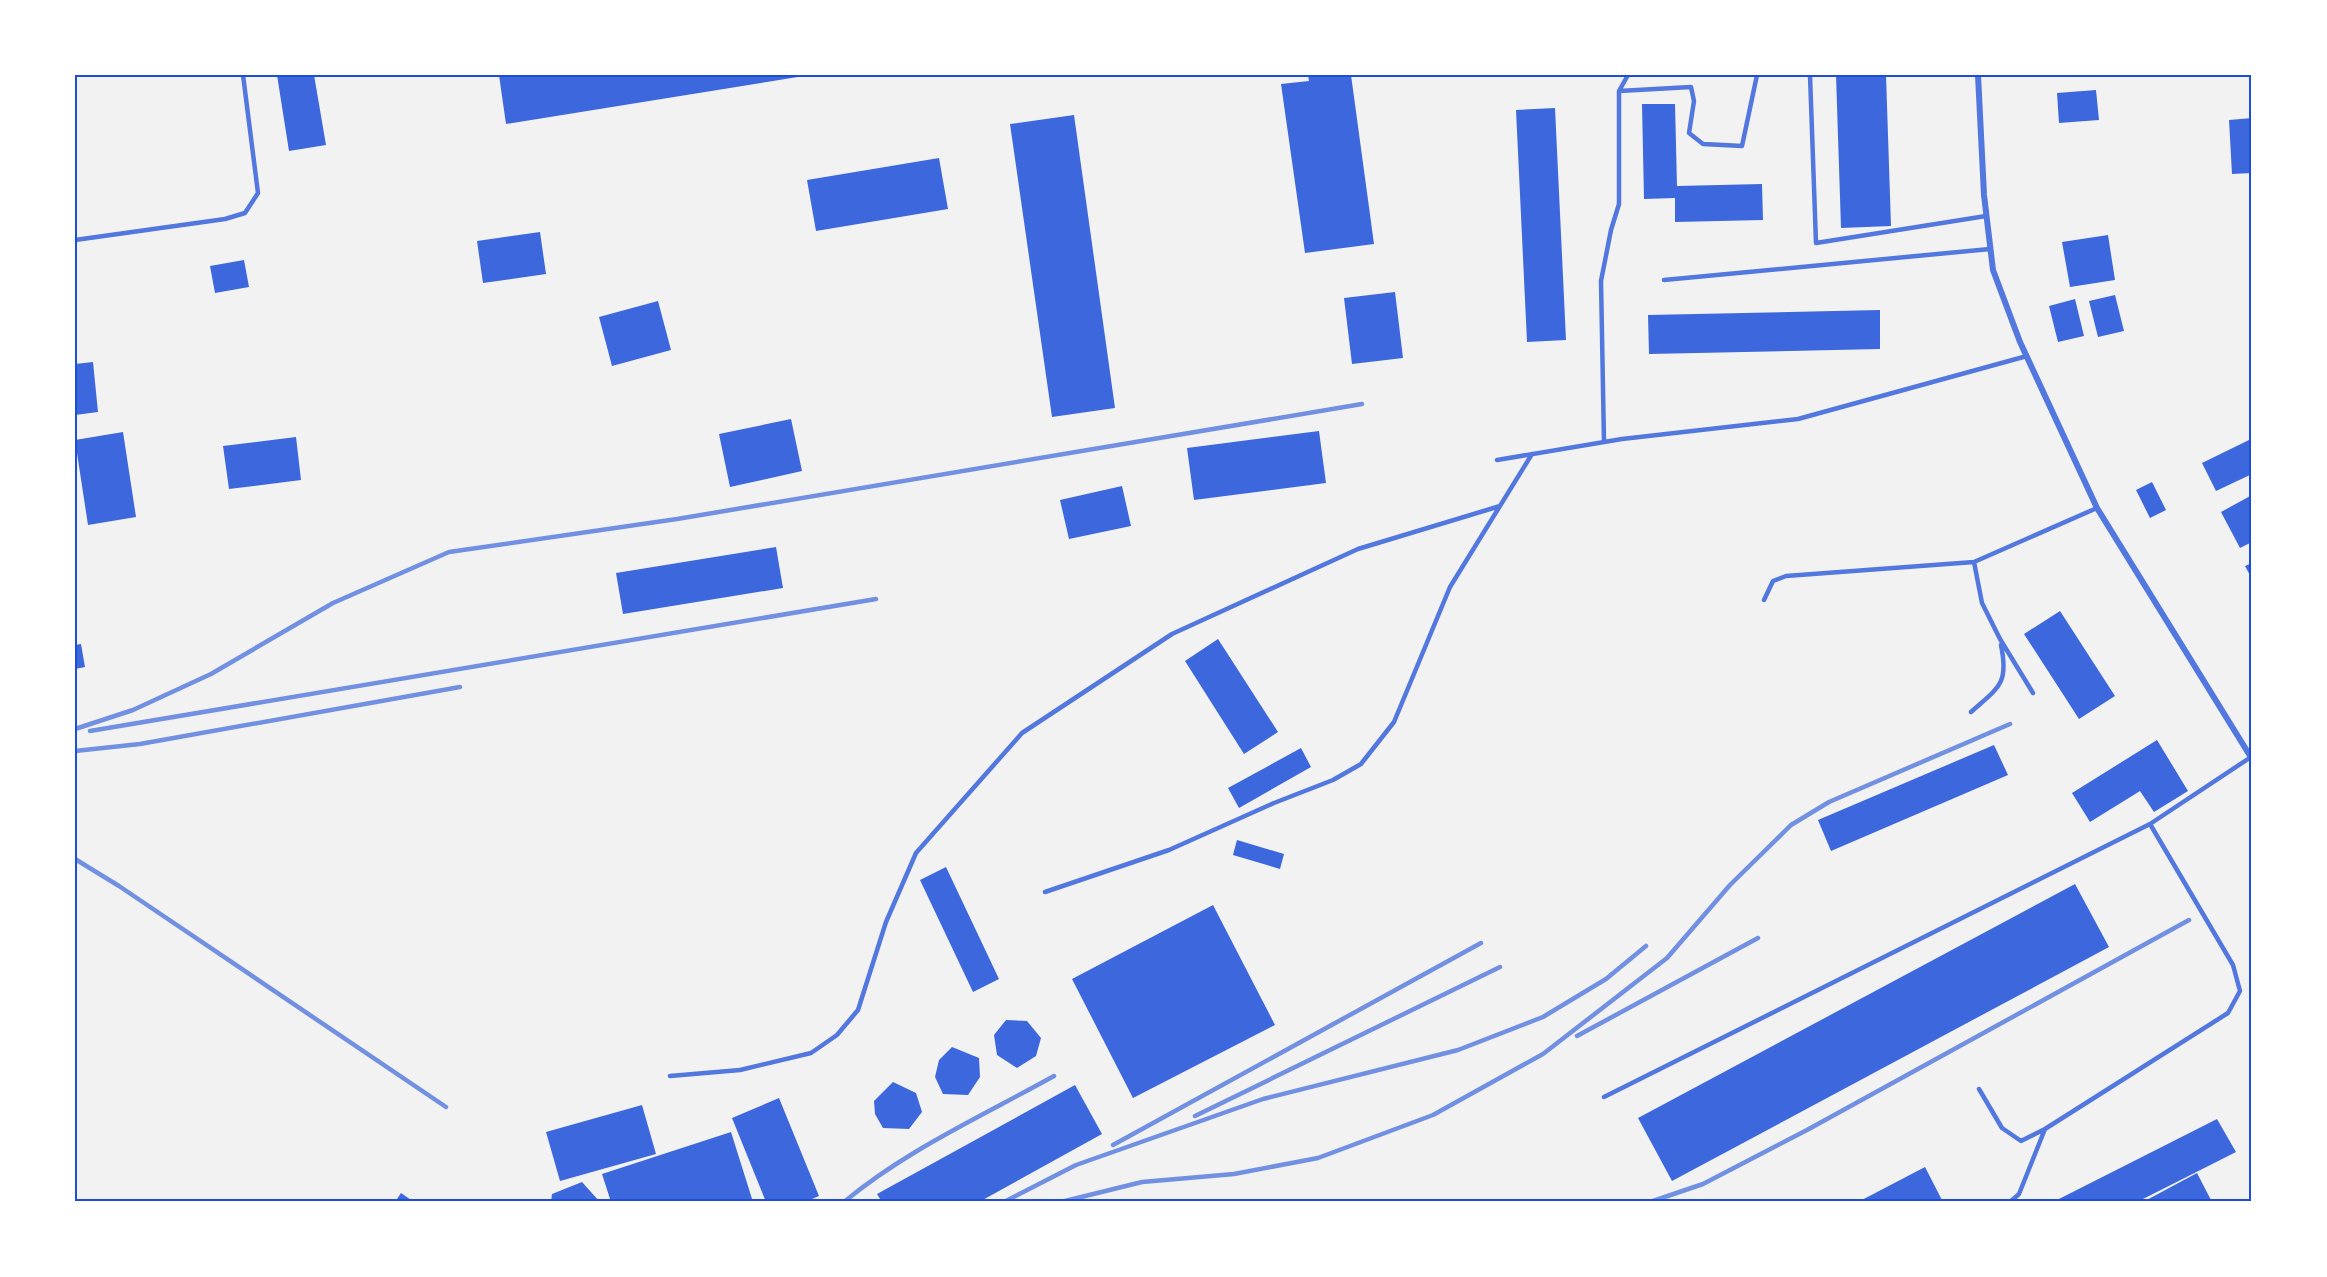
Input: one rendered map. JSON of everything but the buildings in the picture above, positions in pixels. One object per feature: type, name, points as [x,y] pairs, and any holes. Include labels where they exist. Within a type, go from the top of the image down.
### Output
[{"type":"street","points":[[1978,75],[1986,216],[1993,270],[2027,356],[2097,508],[2251,758]]},
{"type":"lane","points":[[75,240],[225,219],[245,213],[258,193],[243,75]]},
{"type":"lane","points":[[1604,442],[1601,281],[1611,230],[1619,204],[1619,91],[1628,75]]},
{"type":"lane","points":[[1619,91],[1691,87],[1694,101],[1689,133],[1703,144],[1742,146],[1756,75]]},
{"type":"lane","points":[[1810,75],[1816,243],[1986,216]]},
{"type":"lane","points":[[1664,280],[1990,249]]},
{"type":"lane","points":[[1497,460],[1604,442],[1798,419],[2027,356]]},
{"type":"lane","points":[[1045,892],[1168,850],[1274,803],[1333,780],[1360,764],[1394,722],[1450,587],[1532,454]]},
{"type":"lane","points":[[670,1076],[750,1068],[812,1053],[837,1035],[858,1010],[886,922],[916,853],[1022,733],[1172,634],[1358,549],[1500,506]]},
{"type":"lane","points":[[1764,600],[1773,581],[1786,576],[1974,562],[2097,508]]},
{"type":"lane","points":[[1974,562],[1982,603],[2000,639],[2033,693]]},
{"type":"lane","points":[[1971,712],[2001,686],[2005,664],[2000,639]]},
{"type":"lane","points":[[1604,1097],[2150,824],[2251,758]]},
{"type":"lane","points":[[1979,1089],[2002,1128],[2021,1141],[2045,1129],[2228,1013],[2240,991],[2233,965],[2150,824]]},
{"type":"lane","points":[[2010,1202],[2019,1194],[2045,1129]]},
{"type":"railway","points":[[75,729],[133,710],[211,674],[333,603],[449,552],[677,519],[1362,404]]},
{"type":"railway","points":[[90,731],[876,599]]},
{"type":"railway","points":[[75,751],[140,744],[460,687]]},
{"type":"railway","points":[[1061,1202],[1142,1182],[1234,1174],[1318,1158],[1433,1115],[1543,1054],[1667,958],[1730,885],[1791,825],[1829,802],[2010,724]]},
{"type":"railway","points":[[75,859],[119,886],[446,1107]]},
{"type":"railway","points":[[1650,1202],[1703,1184],[1807,1130],[2189,920]]},
{"type":"railway","points":[[1577,1036],[1758,938]]},
{"type":"railway","points":[[1113,1145],[1481,943]]},
{"type":"railway","points":[[1004,1202],[1076,1165],[1263,1099],[1458,1050],[1543,1017],[1606,979],[1646,946]]},
{"type":"railway","points":[[1195,1116],[1500,967]]},
{"type":"railway","points":[[844,1202],[868,1183],[919,1150],[1054,1076]]}]
